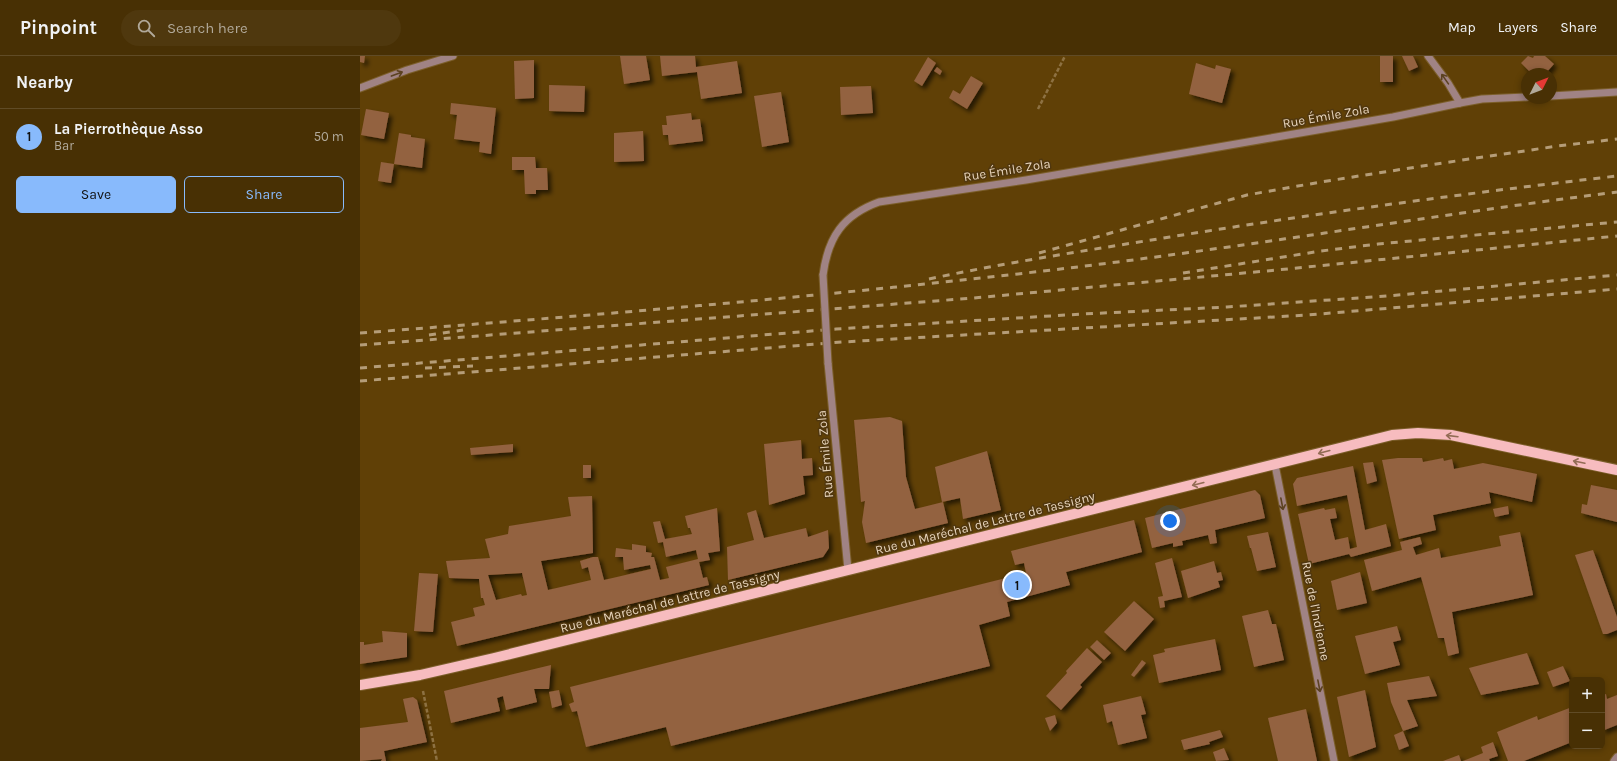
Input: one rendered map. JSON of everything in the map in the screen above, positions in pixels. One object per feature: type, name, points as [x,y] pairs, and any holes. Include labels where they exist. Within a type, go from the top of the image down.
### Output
[{"type":"main road","name":"Rue du Maréchal de Lattre de Tassigny","points":[[360,685],[420,675],[494,658],[1392,435],[1418,434],[1451,436],[1617,470]]},
{"type":"street","points":[[360,88],[407,70],[453,56]]},
{"type":"street","points":[[1428,56],[1448,83],[1460,103]]},
{"type":"street","points":[[1557,96],[1617,92]]},
{"type":"street","name":"Rue Émile Zola","points":[[848,570],[828,363],[823,275],[826,258],[831,243],[838,230],[846,220],[857,211],[879,202],[1026,180],[1393,117],[1482,99],[1521,97]]},
{"type":"street","name":"Rue de l'Indienne","points":[[1275,465],[1334,761]]},
{"type":"street","points":[[1614,761],[1617,757]]},
{"type":"path","points":[[1038,109],[1065,56]]},
{"type":"path","points":[[420,675],[437,761]]},
{"type":"building","points":[[360,56],[365,56],[364,63],[360,62]]},
{"type":"building","points":[[620,56],[646,56],[650,80],[624,84]]},
{"type":"building","points":[[660,56],[695,56],[696,67],[737,61],[742,93],[701,99],[697,72],[662,76]]},
{"type":"building","points":[[1380,56],[1393,56],[1393,82],[1380,82]]},
{"type":"building","points":[[1402,56],[1413,56],[1418,67],[1409,71]]},
{"type":"building","points":[[1528,56],[1533,58],[1534,56],[1545,56],[1554,64],[1550,68],[1526,68],[1521,63]]},
{"type":"building","points":[[928,57],[936,63],[922,86],[914,81]]},
{"type":"building","points":[[534,60],[534,98],[515,99],[514,61]]},
{"type":"building","points":[[1196,63],[1215,69],[1216,65],[1231,69],[1222,103],[1189,94]]},
{"type":"building","points":[[937,67],[942,71],[940,75],[934,71]]},
{"type":"building","points":[[971,76],[983,83],[967,109],[949,98],[953,90],[960,94]]},
{"type":"building","points":[[549,85],[585,86],[584,112],[549,111]]},
{"type":"building","points":[[871,86],[873,113],[841,115],[840,87]]},
{"type":"building","points":[[781,92],[789,142],[762,147],[754,96]]},
{"type":"building","points":[[451,103],[496,108],[491,154],[479,152],[480,142],[454,139],[457,115],[450,114]]},
{"type":"building","points":[[366,109],[389,113],[384,139],[361,135]]},
{"type":"building","points":[[691,113],[692,120],[700,119],[703,141],[669,145],[668,135],[663,135],[662,125],[667,125],[666,116]]},
{"type":"building","points":[[643,131],[644,161],[614,162],[614,133]]},
{"type":"building","points":[[399,133],[425,139],[422,168],[394,164]]},
{"type":"building","points":[[512,157],[535,157],[536,168],[547,168],[548,190],[536,190],[536,194],[525,194],[524,170],[512,170]]},
{"type":"building","points":[[381,162],[394,164],[391,183],[378,181]]},
{"type":"building","points":[[890,417],[902,421],[906,477],[915,509],[943,502],[948,523],[866,543],[862,522],[865,501],[861,502],[854,420]]},
{"type":"building","points":[[801,440],[802,459],[812,458],[813,475],[803,476],[805,494],[769,505],[764,444]]},
{"type":"building","points":[[513,444],[513,452],[471,455],[470,448]]},
{"type":"building","points":[[987,451],[1001,510],[963,519],[960,498],[942,502],[935,467]]},
{"type":"building","points":[[1422,458],[1423,462],[1443,458],[1444,461],[1452,459],[1454,469],[1483,463],[1537,474],[1532,502],[1489,492],[1491,503],[1433,515],[1436,530],[1399,539],[1382,460]]},
{"type":"building","points":[[1373,462],[1377,481],[1367,484],[1363,463]]},
{"type":"building","points":[[583,465],[591,465],[591,478],[583,478]]},
{"type":"building","points":[[1353,466],[1365,530],[1386,524],[1391,546],[1351,557],[1349,554],[1309,564],[1298,514],[1324,508],[1325,510],[1335,508],[1337,518],[1330,519],[1335,540],[1348,537],[1350,549],[1357,547],[1347,495],[1297,506],[1293,484],[1297,478]]},
{"type":"building","points":[[1591,485],[1617,490],[1617,522],[1581,513],[1582,504],[1587,505]]},
{"type":"building","points":[[1255,490],[1260,495],[1265,518],[1215,530],[1217,543],[1210,544],[1208,535],[1182,541],[1183,545],[1173,547],[1173,543],[1152,548],[1145,518]]},
{"type":"building","points":[[592,496],[593,553],[541,561],[548,590],[591,580],[588,567],[582,569],[580,561],[593,557],[598,557],[604,580],[651,569],[650,565],[624,570],[623,557],[615,557],[616,548],[632,550],[632,544],[646,546],[646,552],[652,553],[651,557],[654,557],[660,580],[669,578],[666,567],[698,559],[696,550],[666,557],[663,542],[658,543],[653,522],[660,521],[665,539],[692,534],[690,528],[688,528],[685,516],[717,508],[720,551],[708,553],[710,560],[699,562],[703,578],[707,577],[709,585],[457,646],[451,622],[475,616],[473,608],[485,605],[483,598],[481,598],[479,579],[449,578],[446,561],[490,558],[485,539],[508,534],[509,526],[571,516],[568,497]],"holes":[[[522,573],[527,595],[522,596],[521,594],[496,600],[488,575]]]},
{"type":"building","points":[[1508,506],[1509,514],[1495,517],[1493,509]]},
{"type":"building","points":[[756,510],[764,538],[806,528],[808,537],[828,530],[829,548],[823,557],[728,580],[727,547],[754,540],[747,513]]},
{"type":"building","points":[[1134,520],[1142,552],[1066,572],[1070,585],[1007,602],[1010,616],[979,625],[990,666],[671,746],[666,727],[586,747],[577,711],[572,712],[569,704],[574,702],[570,687],[1026,573],[1024,563],[1015,565],[1011,551]]},
{"type":"building","points":[[1268,532],[1276,567],[1257,571],[1247,536]]},
{"type":"building","points":[[1520,532],[1533,595],[1452,612],[1459,653],[1448,656],[1444,638],[1438,638],[1421,577],[1372,591],[1364,560],[1402,550],[1400,542],[1420,537],[1422,544],[1413,547],[1416,555],[1439,548],[1441,558],[1501,546],[1499,536]]},
{"type":"building","points":[[1593,550],[1617,617],[1617,630],[1607,634],[1603,634],[1575,555]]},
{"type":"building","points":[[1172,558],[1182,597],[1164,601],[1165,607],[1160,608],[1158,597],[1163,596],[1155,563]]},
{"type":"building","points":[[1214,561],[1217,573],[1221,572],[1223,580],[1218,581],[1220,587],[1188,598],[1181,571]]},
{"type":"building","points":[[1360,572],[1367,603],[1337,610],[1331,581]]},
{"type":"building","points":[[419,573],[438,574],[433,632],[414,631]]},
{"type":"building","points":[[1134,601],[1154,619],[1125,651],[1104,632]]},
{"type":"building","points":[[1268,610],[1272,624],[1276,624],[1284,660],[1254,667],[1242,616]]},
{"type":"building","points":[[1397,626],[1401,640],[1393,642],[1400,665],[1365,674],[1355,636]]},
{"type":"building","points":[[382,631],[407,633],[407,657],[360,664],[360,642],[364,642],[364,645],[383,642]]},
{"type":"building","points":[[1215,639],[1221,670],[1159,683],[1153,655],[1165,652],[1164,649]]},
{"type":"building","points":[[1097,640],[1111,653],[1104,660],[1090,647]]},
{"type":"building","points":[[1087,648],[1102,662],[1080,685],[1082,687],[1061,710],[1046,696]]},
{"type":"building","points":[[1527,653],[1539,684],[1481,695],[1469,668]]},
{"type":"building","points":[[1142,660],[1146,663],[1134,677],[1131,675]]},
{"type":"building","points":[[551,665],[549,689],[534,689],[537,702],[506,710],[503,696],[497,698],[500,711],[451,723],[444,691]]},
{"type":"building","points":[[1563,666],[1569,681],[1553,687],[1547,672]]},
{"type":"building","points":[[1429,676],[1437,696],[1407,700],[1418,726],[1403,731],[1391,702],[1387,683]]},
{"type":"building","points":[[559,690],[562,705],[552,708],[549,692]]},
{"type":"building","points":[[1365,690],[1376,747],[1349,757],[1337,697]]},
{"type":"building","points":[[1605,694],[1607,699],[1617,695],[1617,725],[1605,730],[1605,713]]},
{"type":"building","points":[[1141,696],[1146,714],[1141,715],[1147,738],[1118,745],[1112,721],[1107,723],[1103,705]]},
{"type":"building","points":[[413,697],[417,700],[427,742],[384,751],[386,761],[381,761],[382,759],[360,761],[360,728],[408,722],[403,699]]},
{"type":"building","points":[[1569,708],[1569,743],[1524,761],[1508,761],[1497,732],[1537,716],[1538,720]]},
{"type":"building","points":[[1306,709],[1317,761],[1278,761],[1268,718]]},
{"type":"building","points":[[1055,715],[1057,723],[1050,731],[1045,718]]},
{"type":"building","points":[[1220,730],[1223,737],[1209,742],[1210,744],[1184,750],[1181,740]]},
{"type":"building","points":[[1403,731],[1409,746],[1399,750],[1394,735]]},
{"type":"building","points":[[1493,742],[1498,756],[1489,759],[1490,761],[1463,761],[1483,753],[1481,747]]},
{"type":"building","points":[[1224,748],[1229,760],[1216,761],[1213,752]]},
{"type":"building","points":[[1459,755],[1461,761],[1443,761]]},
{"type":"railway","points":[[1039,253],[1247,195],[1429,165],[1617,139]]},
{"type":"railway","points":[[929,279],[1050,256],[1282,220],[1449,196],[1617,176]]},
{"type":"railway","points":[[360,333],[715,304],[980,278],[1138,259],[1617,192]]},
{"type":"railway","points":[[1183,273],[1321,251],[1378,244],[1617,222]]},
{"type":"railway","points":[[360,345],[974,298],[1277,270],[1617,236]]},
{"type":"railway","points":[[360,368],[836,329],[1227,307],[1387,296],[1617,275]]},
{"type":"railway","points":[[360,381],[842,342],[1308,315],[1617,289]]},
{"type":"railway","points":[[429,335],[463,330]]},
{"type":"railway","points":[[425,368],[473,366]]},
{"type":"place","name":"La Pierrothèque Asso","points":[[1017,585]]}]
